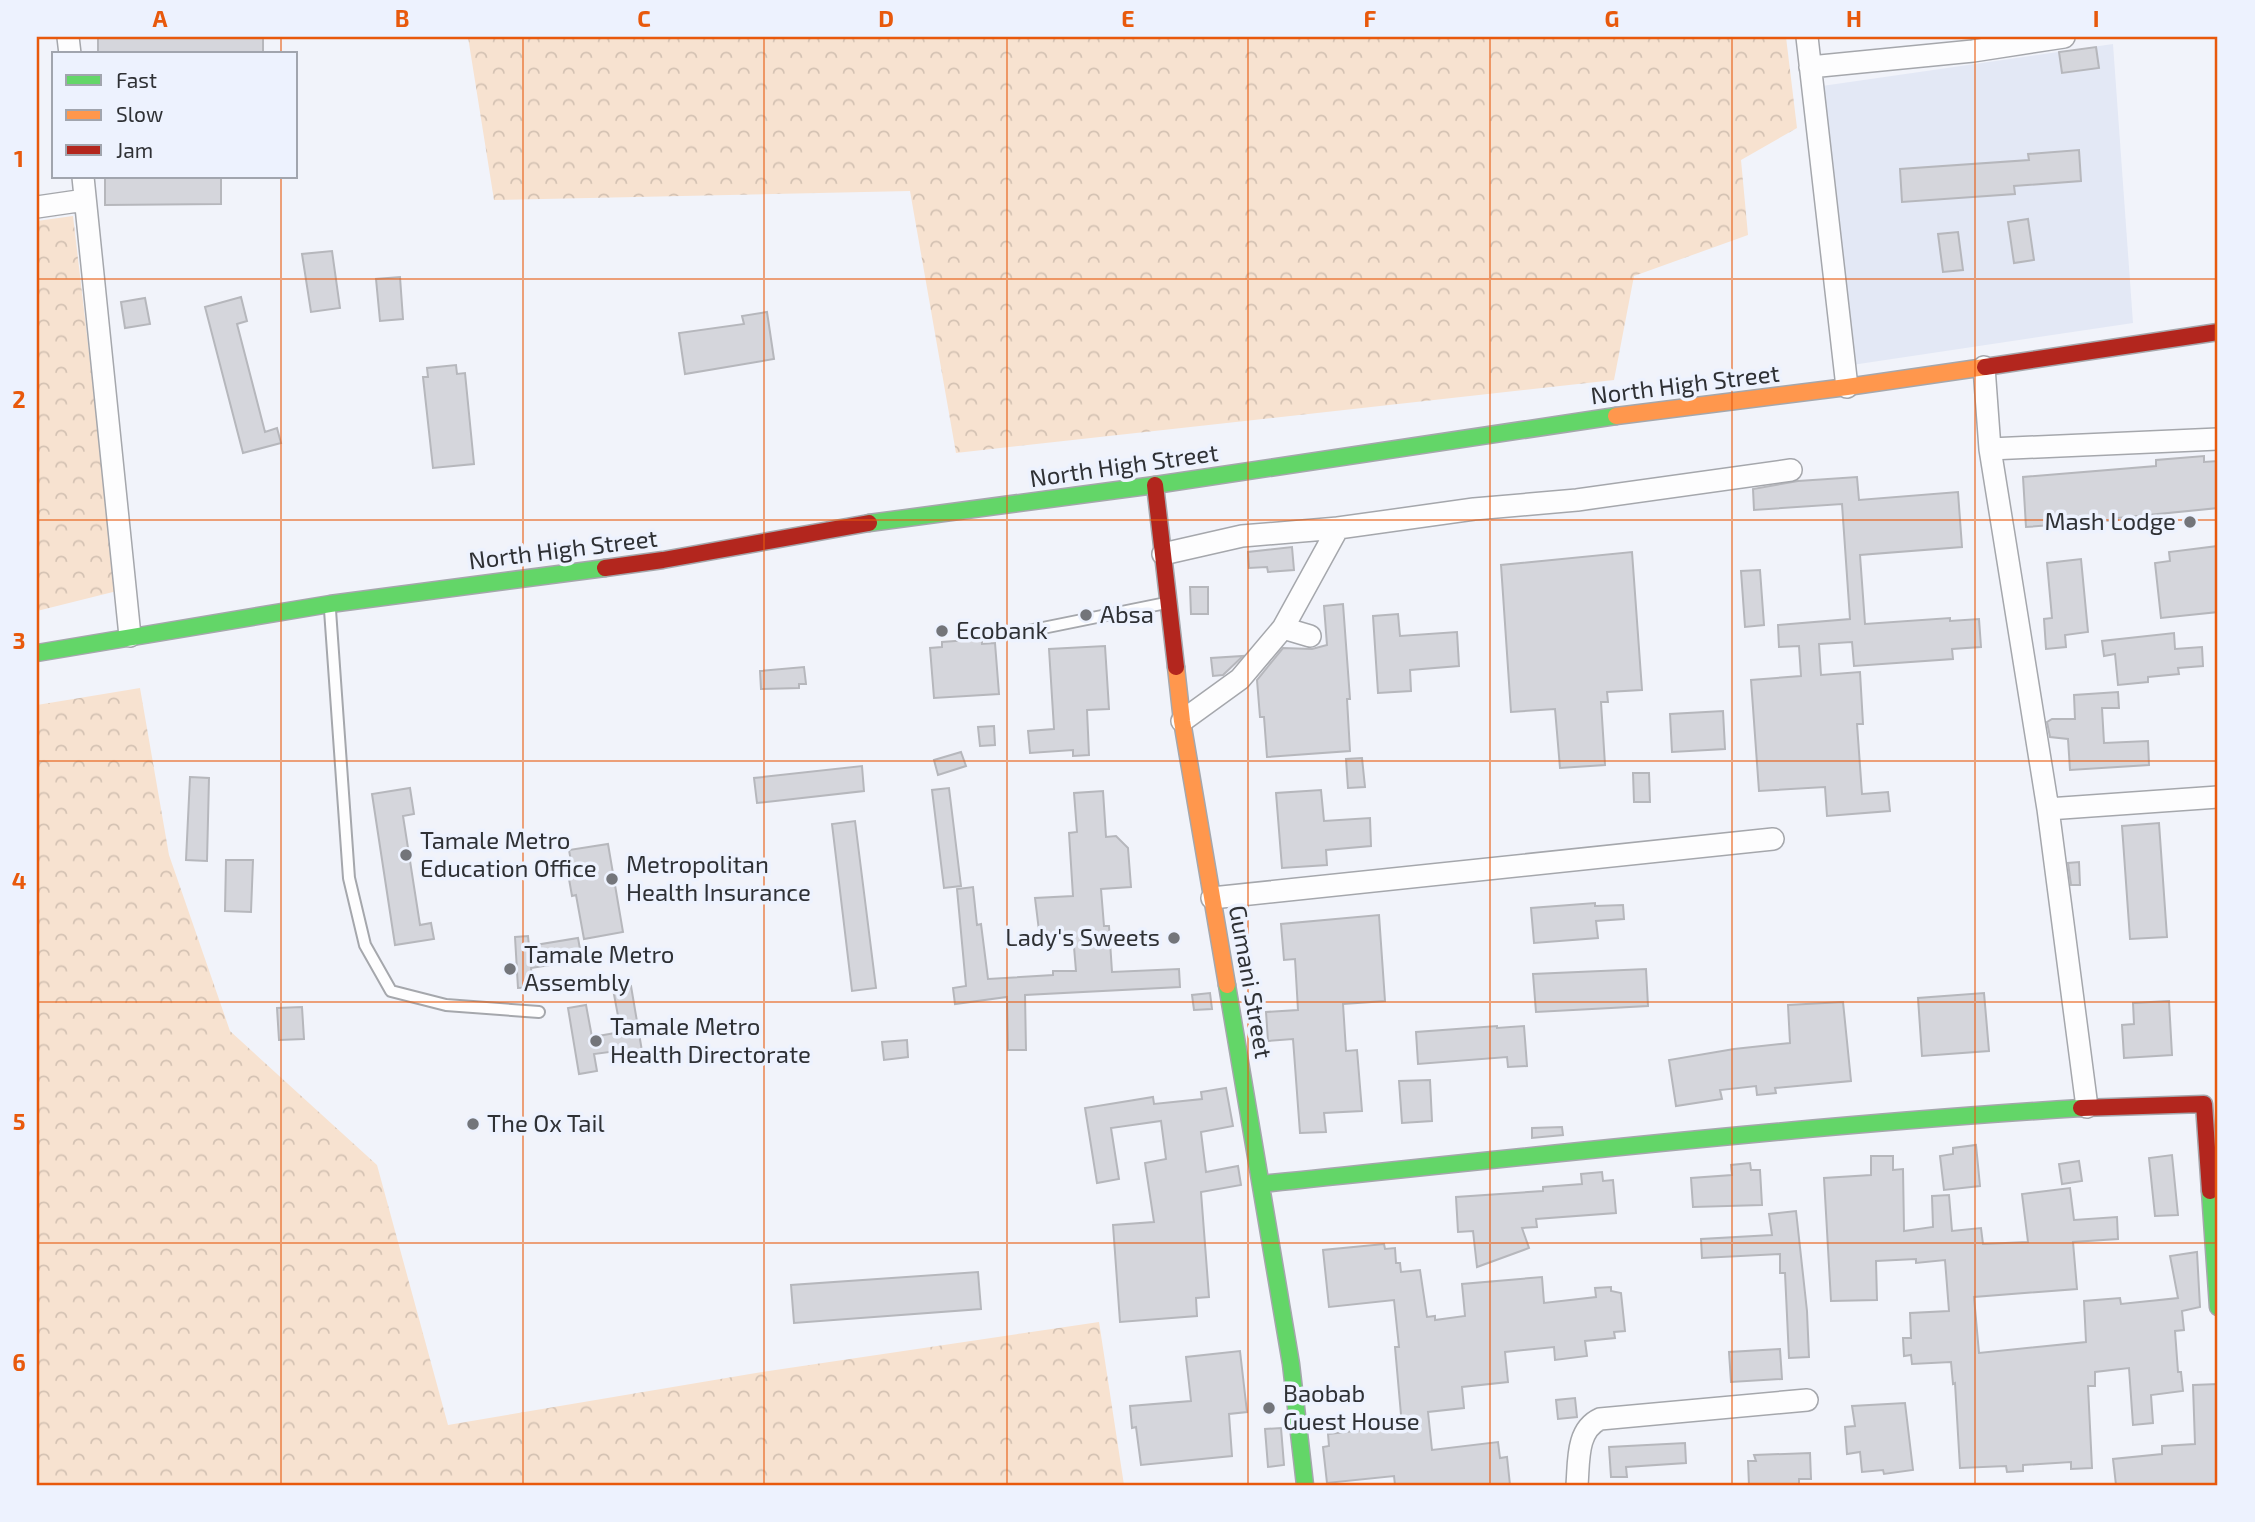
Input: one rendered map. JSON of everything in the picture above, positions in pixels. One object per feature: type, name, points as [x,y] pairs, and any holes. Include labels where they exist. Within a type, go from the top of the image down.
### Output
[{"type":"main road","name":"North High Street","points":[[37,653],[330,604],[663,561],[864,524],[1155,485],[1663,409],[1847,387],[2218,332]]},
{"type":"main road","name":"Gumani Street","points":[[1155,485],[1182,721],[1291,1364],[1306,1485]]},
{"type":"main road","points":[[1261,1184],[1783,1131],[2087,1107],[2211,1103],[2218,1307]]},
{"type":"street","points":[[1807,37],[1847,387]]},
{"type":"street","points":[[1810,67],[1973,51],[2064,37]]},
{"type":"street","points":[[83,178],[130,636]]},
{"type":"street","points":[[37,207],[85,200]]},
{"type":"street","points":[[1984,367],[1990,449],[2048,809],[2087,1107]]},
{"type":"street","points":[[1990,449],[2218,439]]},
{"type":"street","points":[[1163,554],[1242,536],[1338,528],[1474,509],[1577,500],[1791,470]]},
{"type":"street","points":[[1182,721],[1240,679],[1283,628],[1338,528]]},
{"type":"street","points":[[1283,628],[1310,636]]},
{"type":"street","points":[[2048,809],[2218,797]]},
{"type":"street","points":[[1212,898],[1773,839]]},
{"type":"street","points":[[1577,1485],[1582,1437],[1590,1424],[1600,1419],[1807,1400]]},
{"type":"lane","points":[[1028,631],[1168,603]]},
{"type":"lane","points":[[330,604],[349,878],[365,945],[391,991],[446,1005],[539,1012]]},
{"type":"shaded area","points":[[2113,44],[2133,323],[1852,365],[1822,86]]},
{"type":"green space","points":[[468,37],[1786,37],[1797,128],[1741,160],[1748,235],[1634,276],[1614,380],[956,453],[910,191],[494,200]]},
{"type":"green space","points":[[73,216],[117,591],[37,611],[37,221]]},
{"type":"green space","points":[[140,688],[169,855],[230,1031],[377,1165],[448,1425],[756,1373],[1099,1322],[1124,1485],[37,1485],[37,705]]},
{"type":"building","points":[[98,37],[263,37],[263,52],[98,52]]},
{"type":"building","points":[[2096,47],[2099,68],[2062,73],[2059,52]]},
{"type":"building","points":[[2079,150],[2081,181],[2014,186],[2015,194],[1902,202],[1900,169],[2029,160],[2028,154]]},
{"type":"building","points":[[105,178],[221,178],[221,204],[105,205]]},
{"type":"building","points":[[2028,219],[2034,260],[2014,263],[2008,222]]},
{"type":"building","points":[[1958,232],[1963,270],[1943,272],[1938,234]]},
{"type":"building","points":[[332,251],[340,308],[311,312],[302,254]]},
{"type":"building","points":[[400,277],[403,319],[380,321],[376,279]]},
{"type":"building","points":[[241,297],[247,321],[237,324],[265,432],[277,428],[281,443],[243,453],[205,307]]},
{"type":"building","points":[[145,298],[150,324],[125,328],[121,302]]},
{"type":"building","points":[[767,312],[774,359],[685,374],[679,333],[744,324],[742,316]]},
{"type":"building","points":[[456,365],[457,374],[465,373],[474,464],[433,468],[423,377],[428,377],[427,368]]},
{"type":"building","points":[[2204,456],[2204,462],[2218,461],[2218,508],[2026,527],[2023,477],[2156,466],[2156,460]]},
{"type":"building","points":[[1857,477],[1859,500],[1958,492],[1962,547],[1860,555],[1865,624],[1950,618],[1950,621],[1979,619],[1981,647],[1952,649],[1953,659],[1854,666],[1852,642],[1819,644],[1821,675],[1860,672],[1863,724],[1857,724],[1862,794],[1888,792],[1890,811],[1827,816],[1825,787],[1759,791],[1751,680],[1801,676],[1799,646],[1779,647],[1778,625],[1850,619],[1842,504],[1754,510],[1753,489],[1798,481]]},
{"type":"building","points":[[2218,546],[2218,612],[2161,618],[2155,563],[2170,561],[2169,552]]},
{"type":"building","points":[[1292,547],[1294,570],[1268,572],[1267,567],[1249,568],[1248,552]]},
{"type":"building","points":[[1632,552],[1642,690],[1607,692],[1608,702],[1601,702],[1605,765],[1560,768],[1555,709],[1511,712],[1501,565]]},
{"type":"building","points":[[2081,559],[2088,632],[2065,635],[2066,647],[2046,649],[2044,619],[2052,618],[2047,563]]},
{"type":"building","points":[[1760,570],[1764,625],[1745,627],[1741,571]]},
{"type":"building","points":[[1190,587],[1208,587],[1208,614],[1191,614]]},
{"type":"building","points":[[1343,604],[1350,699],[1347,699],[1350,751],[1267,757],[1264,717],[1260,717],[1257,680],[1283,648],[1312,649],[1327,645],[1324,606]]},
{"type":"building","points":[[1398,614],[1400,636],[1457,632],[1459,666],[1410,670],[1411,691],[1378,693],[1373,616]]},
{"type":"building","points":[[2174,633],[2175,649],[2202,647],[2203,666],[2178,668],[2179,674],[2148,677],[2148,682],[2118,685],[2115,654],[2104,656],[2102,641]]},
{"type":"building","points":[[982,639],[982,644],[995,643],[999,694],[934,698],[930,648],[942,647],[942,642]]},
{"type":"building","points":[[1105,646],[1109,709],[1087,710],[1089,755],[1073,756],[1073,750],[1030,753],[1028,731],[1054,729],[1049,649]]},
{"type":"building","points":[[1243,656],[1223,675],[1213,676],[1211,658]]},
{"type":"building","points":[[804,667],[806,684],[799,684],[799,688],[761,689],[760,671]]},
{"type":"building","points":[[2118,692],[2119,708],[2102,708],[2104,743],[2148,741],[2149,765],[2070,770],[2068,739],[2050,737],[2047,722],[2052,719],[2075,719],[2074,695]]},
{"type":"building","points":[[1723,711],[1725,749],[1672,752],[1670,714]]},
{"type":"building","points":[[994,726],[995,745],[980,746],[978,727]]},
{"type":"building","points":[[961,752],[966,766],[938,775],[934,760]]},
{"type":"building","points":[[1362,758],[1365,787],[1348,788],[1346,759]]},
{"type":"building","points":[[862,766],[864,791],[757,803],[754,778]]},
{"type":"building","points":[[1633,773],[1649,773],[1650,802],[1634,802]]},
{"type":"building","points":[[190,777],[209,778],[207,861],[186,860]]},
{"type":"building","points":[[410,788],[414,814],[403,816],[420,925],[431,923],[434,939],[395,945],[372,794]]},
{"type":"building","points":[[949,788],[961,886],[944,888],[932,790]]},
{"type":"building","points":[[1321,790],[1324,821],[1370,818],[1371,846],[1326,850],[1327,865],[1282,868],[1276,793]]},
{"type":"building","points":[[1103,791],[1106,837],[1116,836],[1128,848],[1131,887],[1101,889],[1104,926],[1109,926],[1112,972],[1179,969],[1180,987],[1025,995],[1026,1050],[1008,1050],[1007,997],[955,1004],[953,988],[966,986],[957,889],[973,887],[977,925],[981,924],[988,979],[1076,971],[1073,935],[1040,939],[1035,898],[1073,896],[1069,833],[1077,832],[1074,793]]},
{"type":"building","points":[[855,821],[876,988],[852,991],[832,824]]},
{"type":"building","points":[[2159,823],[2167,937],[2130,939],[2122,826]]},
{"type":"building","points":[[608,844],[623,932],[584,939],[576,895],[572,896],[569,879],[574,878],[569,850]]},
{"type":"building","points":[[226,860],[253,860],[251,912],[225,911]]},
{"type":"building","points":[[2079,862],[2080,885],[2071,885],[2068,863]]},
{"type":"building","points":[[1595,903],[1595,906],[1623,905],[1624,919],[1596,921],[1598,938],[1534,943],[1531,908]]},
{"type":"building","points":[[1379,915],[1385,1001],[1343,1004],[1346,1051],[1357,1050],[1362,1111],[1324,1113],[1326,1132],[1300,1133],[1293,1039],[1268,1041],[1266,1012],[1298,1010],[1295,959],[1284,960],[1281,924]]},
{"type":"building","points":[[528,936],[529,946],[578,938],[582,960],[531,968],[533,987],[518,988],[515,937]]},
{"type":"building","points":[[1646,969],[1648,1006],[1536,1012],[1533,974]]},
{"type":"building","points":[[631,986],[642,1051],[625,1054],[624,1050],[594,1054],[597,1071],[579,1074],[568,1008],[586,1005],[592,1037],[621,1032],[613,989]]},
{"type":"building","points":[[1210,993],[1212,1009],[1194,1010],[1192,995]]},
{"type":"building","points":[[1984,993],[1989,1051],[1922,1056],[1918,998]]},
{"type":"building","points":[[2169,1001],[2172,1055],[2124,1058],[2122,1025],[2134,1024],[2133,1003]]},
{"type":"building","points":[[1843,1002],[1851,1081],[1775,1088],[1776,1093],[1757,1095],[1756,1086],[1720,1090],[1722,1099],[1676,1106],[1669,1060],[1790,1043],[1788,1005]]},
{"type":"building","points":[[302,1007],[304,1039],[279,1040],[277,1008]]},
{"type":"building","points":[[1524,1026],[1527,1066],[1508,1067],[1507,1057],[1418,1064],[1416,1032]]},
{"type":"building","points":[[907,1040],[908,1057],[884,1060],[882,1042]]},
{"type":"building","points":[[1430,1080],[1432,1121],[1402,1123],[1399,1081]]},
{"type":"building","points":[[1226,1088],[1233,1126],[1201,1132],[1206,1172],[1238,1166],[1241,1185],[1201,1192],[1209,1297],[1196,1298],[1197,1316],[1120,1322],[1113,1225],[1154,1222],[1145,1163],[1166,1159],[1161,1121],[1111,1128],[1119,1179],[1097,1183],[1085,1108],[1153,1097],[1154,1104],[1202,1099],[1201,1092]]},
{"type":"building","points":[[1562,1127],[1563,1135],[1532,1138],[1532,1128]]},
{"type":"building","points":[[1976,1145],[1980,1186],[1944,1190],[1940,1156],[1953,1154],[1953,1148]]},
{"type":"building","points":[[2172,1155],[2178,1215],[2155,1216],[2149,1158]]},
{"type":"building","points":[[1871,1156],[1893,1156],[1893,1170],[1903,1169],[1904,1231],[1933,1227],[1932,1196],[1949,1195],[1952,1231],[1981,1228],[1983,1244],[2028,1242],[2022,1194],[2070,1188],[2074,1220],[2117,1217],[2118,1239],[2073,1242],[2077,1289],[1974,1297],[1979,1353],[2086,1342],[2084,1301],[2120,1298],[2121,1304],[2178,1298],[2170,1256],[2197,1252],[2200,1307],[2182,1311],[2184,1330],[2175,1331],[2178,1372],[2181,1372],[2183,1391],[2151,1395],[2153,1423],[2133,1425],[2129,1368],[2095,1372],[2095,1386],[2088,1386],[2092,1468],[2071,1469],[2071,1462],[2023,1465],[2023,1471],[2007,1472],[2006,1466],[1960,1468],[1955,1383],[1953,1384],[1951,1362],[1912,1364],[1911,1355],[1904,1356],[1903,1338],[1911,1338],[1910,1313],[1949,1311],[1945,1260],[1916,1263],[1916,1259],[1876,1261],[1877,1300],[1831,1301],[1824,1178],[1871,1175]]},
{"type":"building","points":[[2079,1161],[2082,1181],[2062,1184],[2059,1164]]},
{"type":"building","points":[[1750,1163],[1751,1170],[1760,1170],[1762,1205],[1693,1207],[1691,1178],[1732,1175],[1731,1165]]},
{"type":"building","points":[[1602,1172],[1603,1181],[1613,1180],[1616,1213],[1536,1219],[1537,1227],[1522,1228],[1529,1248],[1477,1267],[1473,1231],[1458,1232],[1456,1197],[1543,1191],[1543,1187],[1582,1184],[1581,1174]]},
{"type":"building","points":[[1796,1211],[1809,1357],[1789,1358],[1785,1273],[1780,1273],[1780,1254],[1702,1258],[1701,1239],[1772,1235],[1769,1214]]},
{"type":"building","points":[[1384,1244],[1385,1249],[1395,1248],[1396,1263],[1400,1263],[1401,1272],[1420,1270],[1427,1317],[1435,1316],[1435,1320],[1465,1316],[1462,1284],[1542,1277],[1544,1303],[1596,1297],[1595,1288],[1611,1287],[1611,1291],[1621,1293],[1625,1331],[1614,1332],[1615,1338],[1585,1341],[1587,1356],[1555,1360],[1554,1347],[1505,1352],[1508,1382],[1462,1387],[1464,1408],[1428,1412],[1432,1450],[1498,1442],[1500,1458],[1507,1457],[1510,1485],[1395,1485],[1394,1476],[1327,1483],[1323,1447],[1329,1446],[1328,1434],[1402,1426],[1394,1300],[1329,1307],[1323,1250]]},
{"type":"building","points":[[978,1272],[981,1309],[794,1323],[791,1285]]},
{"type":"building","points":[[1780,1349],[1782,1379],[1731,1382],[1729,1352]]},
{"type":"building","points":[[1240,1351],[1247,1412],[1229,1414],[1232,1456],[1141,1465],[1130,1406],[1191,1401],[1186,1357]]},
{"type":"building","points":[[2218,1384],[2218,1485],[2116,1485],[2113,1459],[2162,1454],[2162,1446],[2195,1444],[2193,1385]]},
{"type":"building","points":[[1575,1398],[1577,1417],[1558,1419],[1556,1400]]},
{"type":"building","points":[[1905,1403],[1913,1470],[1884,1474],[1883,1470],[1862,1472],[1860,1452],[1847,1454],[1845,1427],[1855,1426],[1852,1406]]},
{"type":"building","points":[[1281,1428],[1284,1465],[1268,1467],[1265,1429]]},
{"type":"building","points":[[1685,1443],[1686,1463],[1626,1467],[1627,1477],[1611,1477],[1609,1447]]},
{"type":"building","points":[[1810,1453],[1811,1479],[1799,1479],[1799,1485],[1749,1485],[1748,1461],[1756,1461],[1754,1455]]},
{"type":"traffic: fast","points":[[869,523],[1155,485],[1616,416]]},
{"type":"traffic: fast","points":[[37,653],[330,604],[605,568]]},
{"type":"traffic: fast","points":[[1227,985],[1291,1364],[1305,1485]]},
{"type":"traffic: fast","points":[[1261,1184],[1773,1132],[2081,1108]]},
{"type":"traffic: fast","points":[[2210,1191],[2218,1307]]},
{"type":"traffic: slow","points":[[1616,416],[1985,367]]},
{"type":"traffic: slow","points":[[1176,667],[1182,721],[1227,985]]},
{"type":"traffic: jam","points":[[1985,367],[2218,332]]},
{"type":"traffic: jam","points":[[1155,485],[1176,667]]},
{"type":"traffic: jam","points":[[605,568],[869,523]]},
{"type":"traffic: jam","points":[[2081,1108],[2204,1104],[2210,1191]]},
{"type":"place","name":"Mash Lodge","points":[[2190,522]]},
{"type":"place","name":"Absa","points":[[1086,615]]},
{"type":"place","name":"Ecobank","points":[[942,631]]},
{"type":"place","name":"Tamale Metro Education Office","points":[[406,855]]},
{"type":"place","name":"Metropolitan Health Insurance","points":[[612,879]]},
{"type":"place","name":"Lady's Sweets","points":[[1174,938]]},
{"type":"place","name":"Tamale Metro Assembly","points":[[510,969]]},
{"type":"place","name":"Tamale Metro Health Directorate","points":[[596,1041]]},
{"type":"place","name":"The Ox Tail","points":[[473,1124]]},
{"type":"place","name":"Baobab Guest House","points":[[1269,1408]]}]
